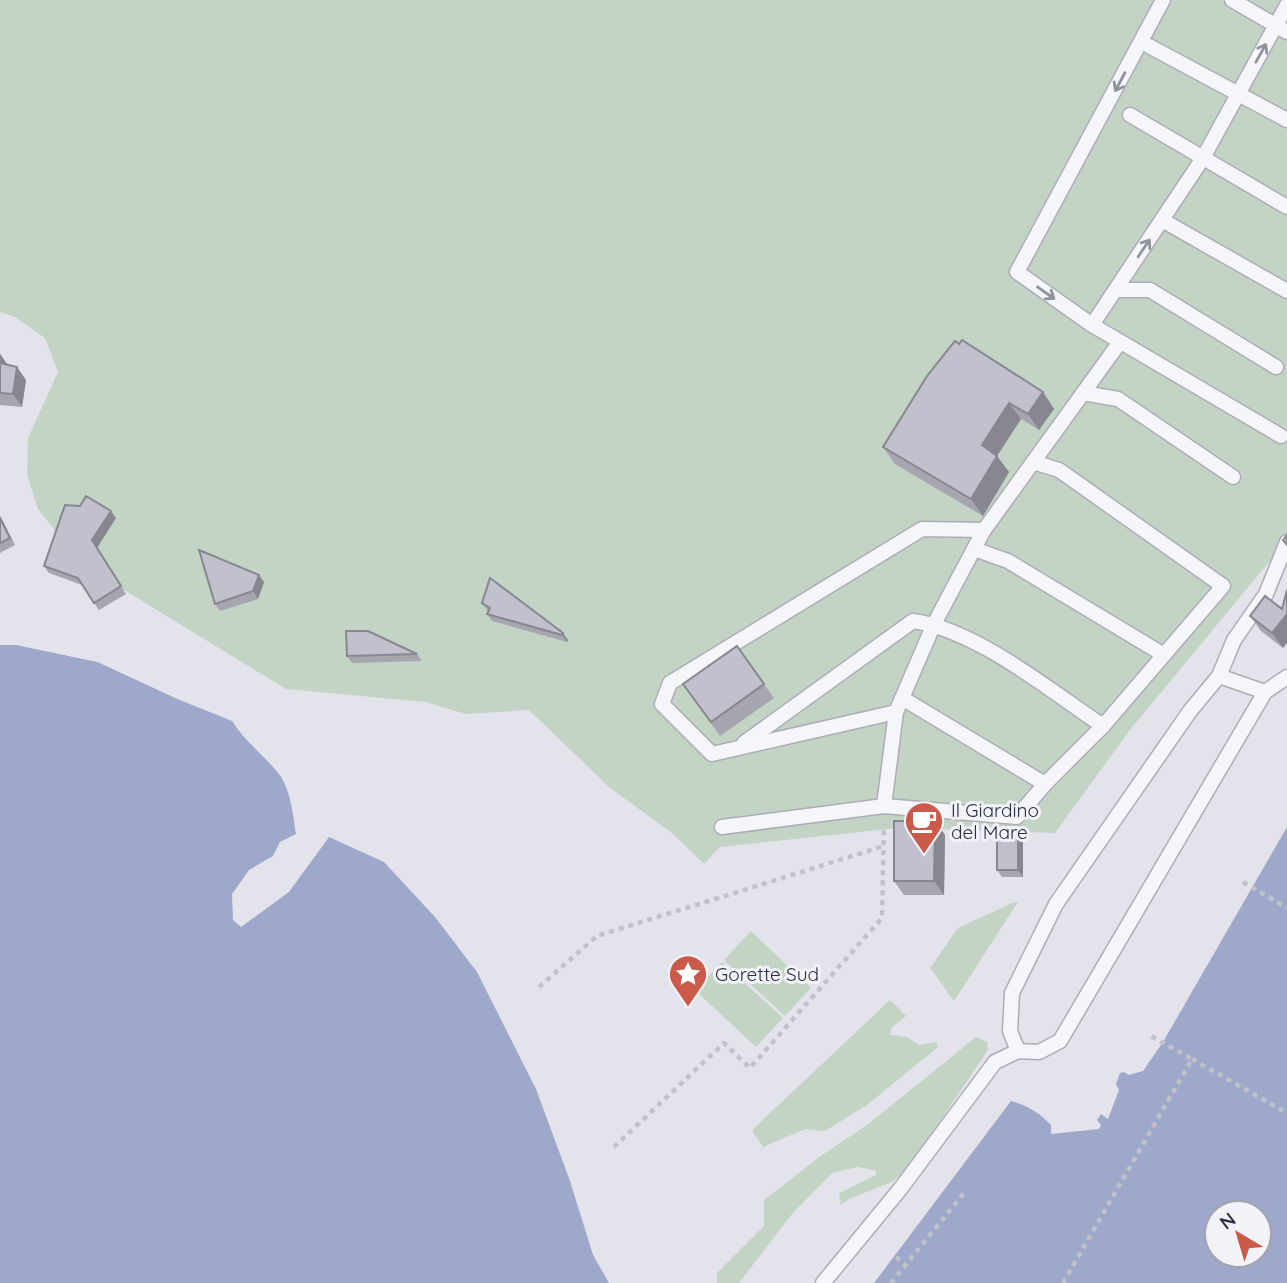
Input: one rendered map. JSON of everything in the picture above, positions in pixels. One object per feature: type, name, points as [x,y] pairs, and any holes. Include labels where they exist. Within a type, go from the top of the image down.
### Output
[{"type":"lane","points":[[1163,0],[1017,272],[1092,325],[1281,436]]},
{"type":"lane","points":[[1232,0],[1281,29]]},
{"type":"lane","points":[[1092,325],[1203,158],[1238,93],[1281,29],[1287,5]]},
{"type":"lane","points":[[1149,46],[1287,120]]},
{"type":"lane","points":[[1130,115],[1287,207]]},
{"type":"lane","points":[[1162,220],[1287,291]]},
{"type":"lane","points":[[1116,290],[1150,290],[1276,367]]},
{"type":"lane","points":[[884,806],[896,712],[934,624],[984,530],[1120,342]]},
{"type":"lane","points":[[1083,393],[1118,398],[1233,477]]},
{"type":"lane","points":[[722,827],[884,806],[1017,817],[1045,784],[1103,726],[1223,586],[1059,470],[1033,462]]},
{"type":"lane","points":[[896,712],[712,754],[662,704],[670,683],[922,529],[984,530]]},
{"type":"lane","points":[[1018,1051],[1010,1031],[1012,993],[1056,904],[1183,720],[1219,676],[1234,640],[1266,594],[1287,542]]},
{"type":"lane","points":[[974,549],[1008,561],[1164,655]]},
{"type":"lane","points":[[738,748],[913,621],[934,624],[984,646],[1103,726]]},
{"type":"lane","points":[[1219,676],[1265,692]]},
{"type":"lane","points":[[823,1283],[901,1188],[995,1062],[1018,1051],[1039,1052],[1060,1041],[1265,692],[1287,677]]},
{"type":"lane","points":[[902,698],[1045,784]]},
{"type":"path","points":[[614,1147],[724,1043],[750,1068],[882,918],[884,806]]},
{"type":"path","points":[[538,987],[597,936],[884,846]]},
{"type":"path","points":[[1243,882],[1287,908]]},
{"type":"path","points":[[1151,1036],[1287,1113]]},
{"type":"path","points":[[1063,1283],[1192,1059]]},
{"type":"path","points":[[891,1283],[964,1193]]},
{"type":"path","points":[[895,1257],[906,1265]]},
{"type":"green space","points":[[0,0],[1287,0],[1287,540],[1130,730],[1055,833],[898,828],[720,847],[704,864],[672,833],[610,788],[529,710],[466,714],[425,702],[286,689],[80,563],[38,509],[27,475],[28,438],[58,372],[45,338],[15,317],[0,312]]},
{"type":"green space","points":[[1018,902],[954,1001],[930,968],[958,928]]},
{"type":"green space","points":[[751,931],[811,988],[785,1016],[724,960]]},
{"type":"green space","points":[[722,962],[783,1018],[756,1047],[695,990]]},
{"type":"green space","points":[[890,1000],[906,1016],[892,1027],[890,1035],[907,1037],[919,1045],[936,1042],[938,1047],[867,1105],[825,1131],[805,1129],[763,1147],[752,1130]]},
{"type":"green space","points":[[976,1037],[987,1042],[988,1050],[908,1169],[892,1182],[849,1199],[841,1205],[839,1193],[876,1175],[876,1171],[858,1167],[832,1173],[792,1214],[739,1283],[717,1283],[717,1273],[764,1226],[764,1200],[822,1155],[867,1125]]},
{"type":"water","points":[[0,645],[17,645],[98,662],[180,700],[231,719],[241,734],[279,774],[291,803],[296,834],[280,842],[273,856],[249,870],[232,894],[233,920],[241,927],[289,892],[329,837],[384,862],[435,917],[477,972],[536,1089],[570,1181],[593,1255],[609,1283],[0,1283]]},
{"type":"water","points":[[1287,827],[1287,1283],[874,1283],[1011,1101],[1028,1107],[1042,1117],[1051,1125],[1051,1134],[1099,1129],[1101,1125],[1097,1120],[1101,1114],[1108,1119],[1119,1090],[1116,1084],[1120,1073],[1129,1075],[1143,1071],[1163,1042]]},
{"type":"pier","points":[[0,641],[100,658],[181,697],[232,716],[237,723],[98,662],[17,645],[0,645]]},
{"type":"building","points":[[962,340],[1043,392],[1028,414],[1009,403],[982,445],[997,456],[971,499],[883,447],[927,376],[955,341],[959,344]]},
{"type":"building","points":[[0,363],[17,367],[13,394],[0,393]]},
{"type":"building","points":[[86,496],[111,511],[92,540],[121,586],[94,603],[78,578],[44,566],[65,505],[80,506]]},
{"type":"building","points":[[0,518],[10,538],[0,543]]},
{"type":"building","points":[[199,550],[259,575],[253,591],[215,604]]},
{"type":"building","points":[[490,578],[563,633],[562,635],[487,614],[490,608],[482,603]]},
{"type":"building","points":[[1287,590],[1287,614],[1272,633],[1250,616],[1265,596],[1282,609]]},
{"type":"building","points":[[346,631],[368,631],[417,654],[347,656]]},
{"type":"building","points":[[737,646],[764,684],[711,722],[683,684]]},
{"type":"building","points":[[894,821],[935,821],[934,881],[894,881]]},
{"type":"building","points":[[997,831],[1018,831],[1018,870],[997,870]]},
{"type":"place","name":"Il Giardino del Mare","points":[[924,855]]},
{"type":"place","name":"Gorette Sud","points":[[688,1008]]}]
